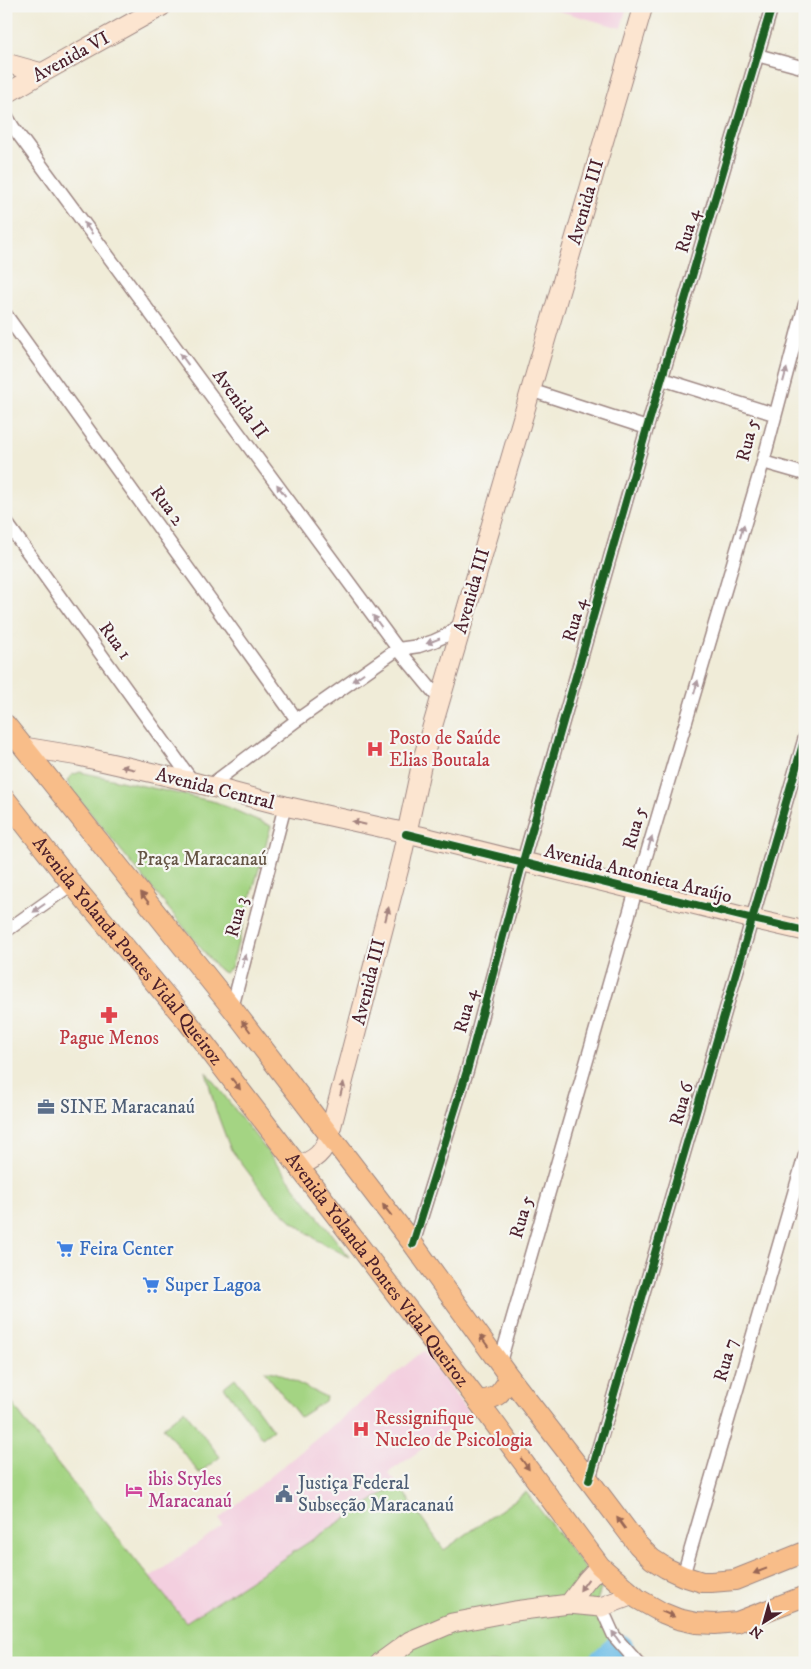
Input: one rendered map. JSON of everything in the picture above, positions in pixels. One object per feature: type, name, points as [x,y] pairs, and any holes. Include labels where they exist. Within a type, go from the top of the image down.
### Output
[{"type":"main road","points":[[6,725],[232,1008],[413,1244],[505,1370],[638,1546],[652,1559],[683,1576],[702,1582],[736,1580],[805,1552]]},
{"type":"main road","name":"Avenida Yolanda Pontes Vidal Queiroz","points":[[6,800],[72,884],[187,1021],[478,1401],[600,1566],[633,1595],[663,1612],[696,1623],[737,1622],[805,1596]]},
{"type":"main road","points":[[478,1401],[491,1400],[498,1395],[505,1370]]},
{"type":"main road","points":[[492,1420],[504,1402],[509,1398],[523,1394]]},
{"type":"street","name":"Avenida VI","points":[[6,94],[162,6]]},
{"type":"street","name":"Avenida III","points":[[298,1165],[314,1159],[321,1153],[330,1136],[406,834],[422,762],[643,6]]},
{"type":"street","name":"Rua 4","points":[[413,1244],[467,1071],[523,862],[647,428],[772,6]]},
{"type":"street","points":[[757,55],[805,68]]},
{"type":"street","points":[[6,63],[42,73]]},
{"type":"street","name":"Avenida II","points":[[6,115],[10,129],[398,650],[440,700]]},
{"type":"street","name":"Rua 5","points":[[505,1370],[636,890],[763,462],[774,414],[805,304]]},
{"type":"street","name":"Rua 2","points":[[6,315],[296,720]]},
{"type":"street","points":[[662,379],[774,414]]},
{"type":"street","points":[[530,390],[647,428]]},
{"type":"street","points":[[763,462],[805,474]]},
{"type":"street","name":"Rua 1","points":[[6,522],[200,784]]},
{"type":"street","points":[[200,784],[398,650],[434,641],[447,635],[463,622]]},
{"type":"street","name":"Rua 6","points":[[589,1480],[805,737]]},
{"type":"street","name":"Avenida Central","points":[[24,747],[79,756],[406,834]]},
{"type":"street","name":"Rua 3","points":[[232,1008],[285,806]]},
{"type":"street","name":"Avenida Antonieta Araújo","points":[[406,834],[805,930]]},
{"type":"street","points":[[6,931],[72,884]]},
{"type":"street","name":"Rua 7","points":[[683,1576],[805,1155]]},
{"type":"street","points":[[570,1604],[587,1580],[600,1566]]},
{"type":"street","points":[[380,1663],[410,1641],[452,1623],[515,1611],[570,1604],[601,1607],[633,1595]]},
{"type":"street","points":[[601,1607],[614,1636],[638,1663]]},
{"type":"shaded area","points":[[541,6],[627,6],[621,28]]},
{"type":"shaded area","points":[[423,1351],[470,1415],[388,1473],[398,1484],[186,1622],[150,1578],[223,1525],[219,1519]]},
{"type":"green space","name":"Praça Maracanaú","points":[[80,772],[216,802],[271,826],[231,968],[225,973],[218,969],[70,788],[67,781],[72,775]]},
{"type":"green space","points":[[206,1072],[349,1257],[317,1240],[292,1221],[267,1197],[230,1148],[215,1108]]},
{"type":"green space","points":[[264,1371],[275,1372],[326,1397],[325,1401],[300,1417]]},
{"type":"green space","points":[[235,1378],[273,1430],[262,1438],[224,1387]]},
{"type":"green space","points":[[6,1395],[47,1451],[186,1622],[398,1484],[444,1550],[526,1492],[601,1589],[595,1607],[648,1663],[6,1663]]},
{"type":"green space","points":[[184,1410],[220,1457],[199,1473],[163,1427]]},
{"type":"waterway","points":[[603,1663],[619,1649]]},
{"type":"cycle path","points":[[413,1244],[467,1071],[520,872],[647,428],[772,6]]},
{"type":"cycle path","points":[[589,1480],[805,737]]},
{"type":"cycle path","points":[[406,834],[805,931]]},
{"type":"place","name":"Posto de Saúde Elias Boutala","points":[[375,749]]},
{"type":"place","name":"Pague Menos","points":[[109,1015]]},
{"type":"place","name":"SINE Maracanaú","points":[[46,1107]]},
{"type":"place","name":"Feira Center","points":[[65,1249]]},
{"type":"place","name":"Super Lagoa","points":[[151,1285]]},
{"type":"place","name":"Ressignifique Nucleo de Psicologia","points":[[361,1429]]},
{"type":"place","name":"ibis Styles Maracanaú","points":[[134,1490]]},
{"type":"place","name":"Justiça Federal Subseção Maracanaú","points":[[284,1494]]}]
